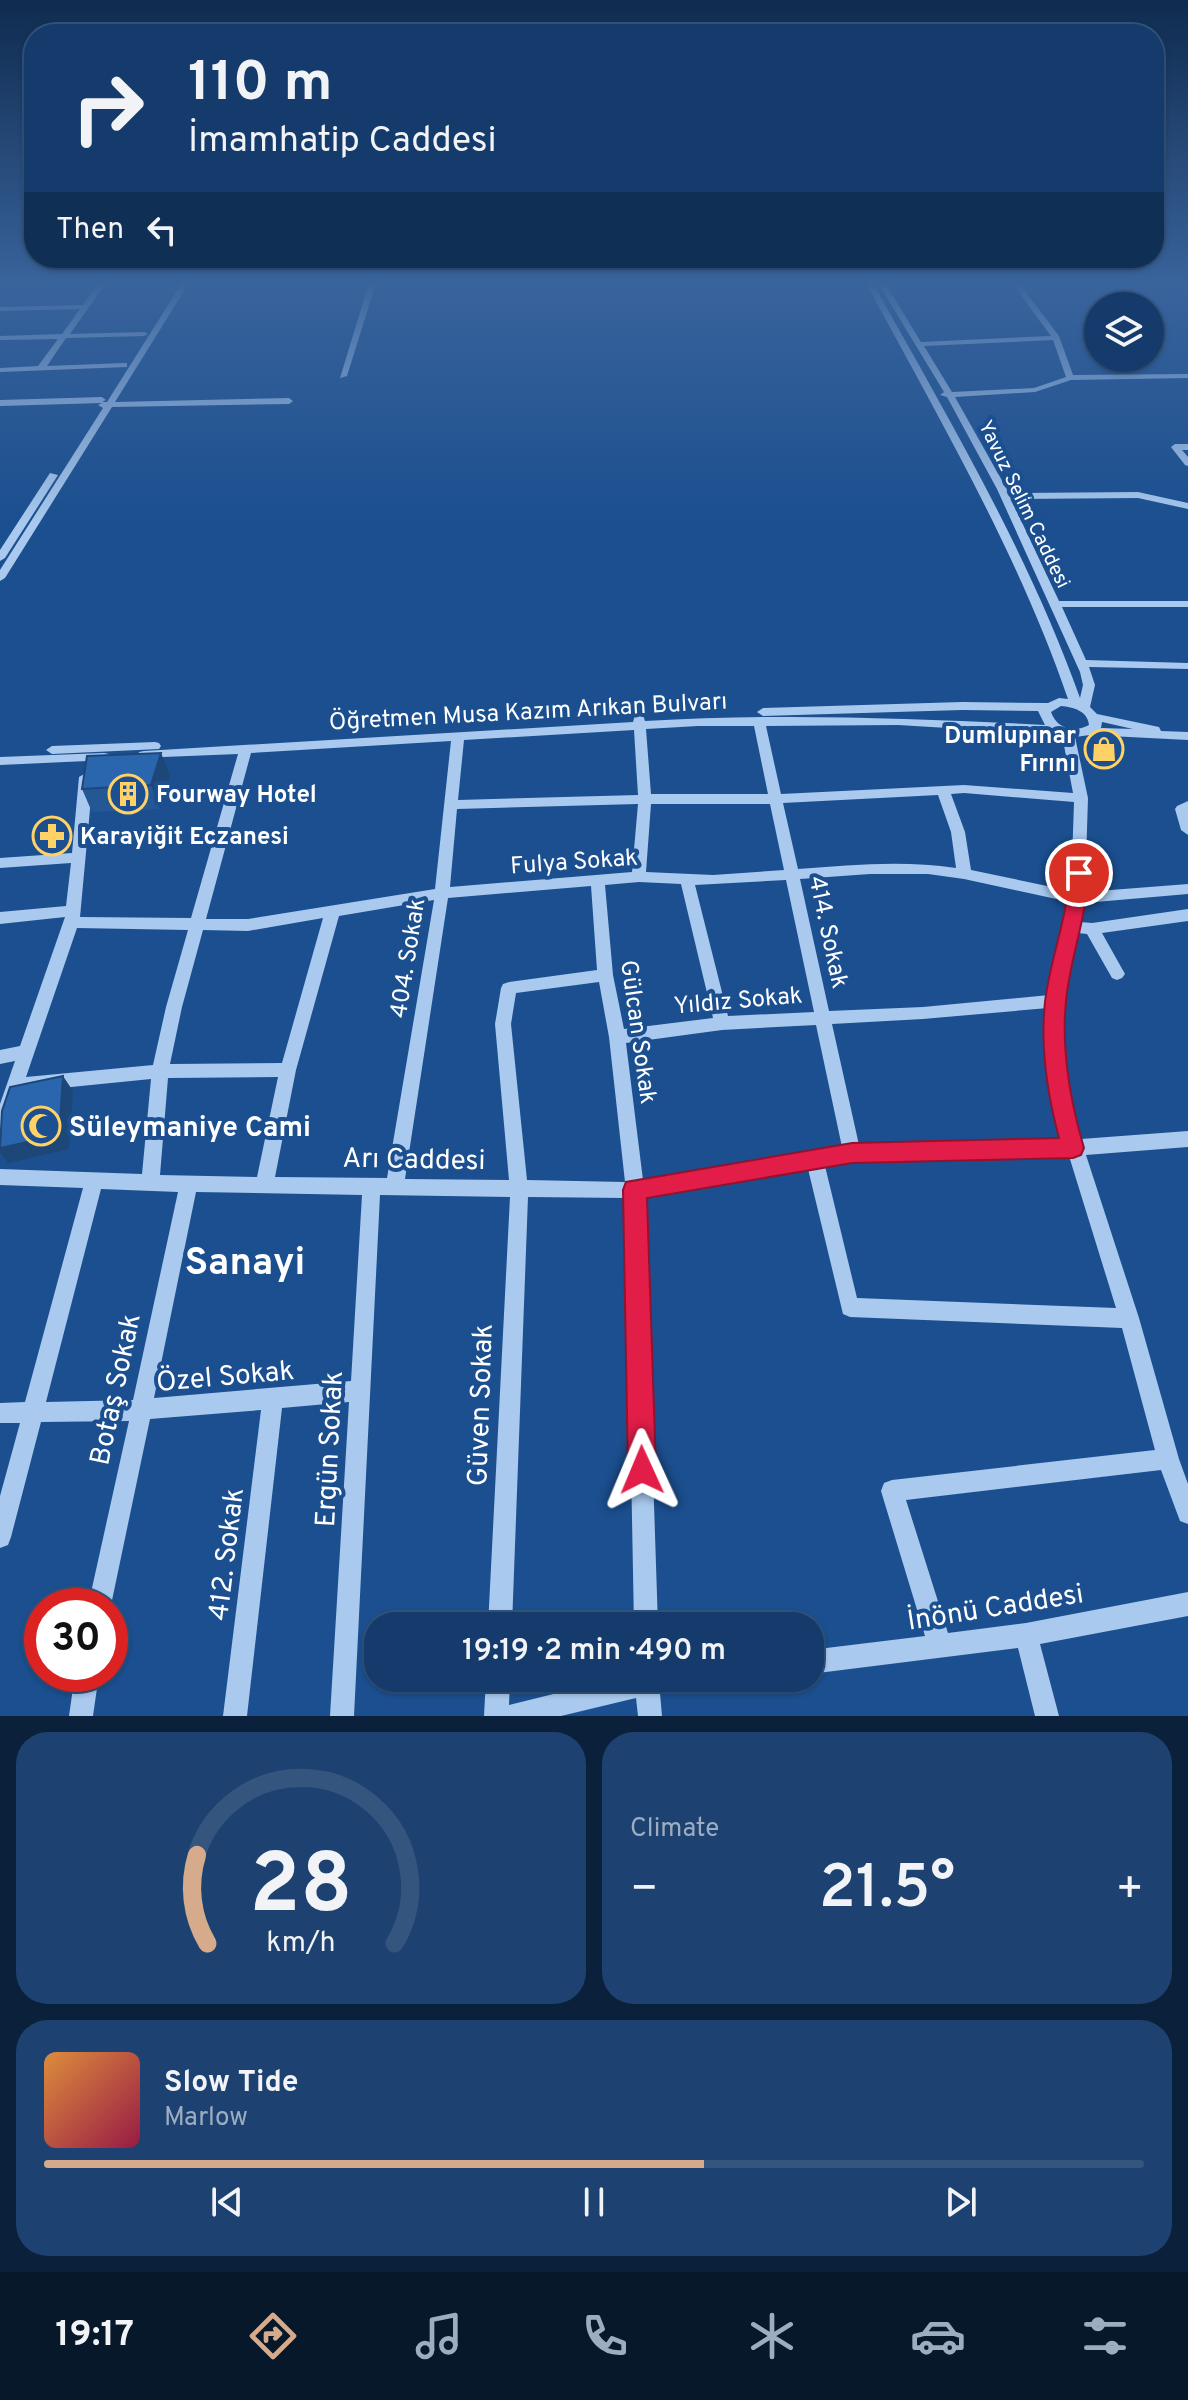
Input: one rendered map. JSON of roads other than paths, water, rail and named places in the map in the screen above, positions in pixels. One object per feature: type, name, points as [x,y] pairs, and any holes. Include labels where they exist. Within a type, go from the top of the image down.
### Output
[{"type":"street","points":[[41,368],[45,363]]},
{"type":"street","points":[[0,558],[131,363]]},
{"type":"street","points":[[343,376],[347,363]]},
{"type":"street","name":"Yavuz Selim Caddesi","points":[[914,363],[993,509],[1080,706]]},
{"type":"street","name":"Yavuz Selim Caddesi","points":[[931,363],[1005,496],[1081,663],[1089,685],[1080,706]]},
{"type":"street","points":[[1065,363],[1070,378]]},
{"type":"street","points":[[2,572],[124,365]]},
{"type":"street","points":[[0,370],[124,365]]},
{"type":"street","points":[[932,396],[1035,390],[1070,378],[1187,378]]},
{"type":"street","points":[[0,403],[289,401]]},
{"type":"street","points":[[1188,447],[1175,447],[1188,463]]},
{"type":"street","points":[[1005,496],[1138,495],[1188,506]]},
{"type":"street","points":[[1054,604],[1188,604]]},
{"type":"street","points":[[1081,663],[1188,666]]},
{"type":"street","name":"Öğretmen Musa Kazım Arıkan Bulvarı","points":[[0,761],[88,753],[918,707],[1047,707],[1059,702],[1080,706]]},
{"type":"street","points":[[1080,706],[1095,717],[1181,736]]},
{"type":"street","points":[[1047,707],[1044,716],[1064,732],[1081,798],[1078,898],[1056,1001],[1054,1056],[1061,1104],[1129,1318],[1168,1459],[1188,1511]]},
{"type":"street","points":[[1095,717],[1091,731],[1181,736]]},
{"type":"street","name":"414. Sokak","points":[[759,721],[852,1153]]},
{"type":"street","name":"Öğretmen Musa Kazım Arıkan Bulvarı","points":[[0,752],[246,749],[640,722],[898,721],[1091,731]]},
{"type":"street","points":[[639,877],[645,799],[640,722]]},
{"type":"street","name":"404. Sokak","points":[[395,1186],[442,893],[458,736]]},
{"type":"street","points":[[150,1182],[160,1071],[174,1007],[246,749]]},
{"type":"street","points":[[0,1128],[73,917],[88,753]]},
{"type":"street","points":[[452,805],[645,799],[776,799],[988,790],[1081,798]]},
{"type":"street","points":[[943,791],[958,832],[964,874]]},
{"type":"street","points":[[1188,806],[1182,809],[1188,830]]},
{"type":"street","points":[[0,863],[79,857]]},
{"type":"street","name":"Fulya Sokak","points":[[0,918],[73,917],[248,925],[442,893],[639,877],[687,880],[870,869],[928,869],[964,874],[1078,898],[1188,889]]},
{"type":"street","points":[[687,880],[722,1023]]},
{"type":"street","name":"Gülcan Sokak","points":[[598,882],[605,975],[617,1037],[635,1190],[646,1612]]},
{"type":"street","points":[[265,1183],[288,1070],[332,913]]},
{"type":"street","points":[[1071,926],[1092,929],[1188,915]]},
{"type":"street","points":[[1092,929],[1117,974]]},
{"type":"street","name":"Güven Sokak","points":[[501,1612],[519,1187],[503,1024],[509,988],[605,975]]},
{"type":"street","name":"Yıldız Sokak","points":[[617,1037],[722,1023],[923,1013],[1056,1001]]},
{"type":"street","points":[[0,1057],[28,1052]]},
{"type":"street","points":[[17,1085],[160,1071],[288,1070]]},
{"type":"street","name":"Arı Caddesi","points":[[0,1177],[189,1184],[635,1190],[852,1153],[1073,1148],[1188,1139]]},
{"type":"street","points":[[815,1160],[850,1307],[1129,1318]]},
{"type":"street","points":[[0,1537],[94,1180]]},
{"type":"street","name":"Botaş Sokak","points":[[104,1588],[189,1184]]},
{"type":"street","name":"Ergün Sokak","points":[[342,1716],[372,1185]]},
{"type":"street","name":"Özel Sokak","points":[[0,1413],[139,1410],[358,1391]]},
{"type":"street","name":"412. Sokak","points":[[235,1716],[273,1400]]},
{"type":"street","points":[[940,1646],[892,1491],[1168,1459]]},
{"type":"street","name":"İnönü Caddesi","points":[[824,1660],[1026,1635],[1188,1604]]},
{"type":"street","points":[[1026,1635],[1047,1716]]},
{"type":"street","points":[[81,1716],[84,1692]]},
{"type":"street","points":[[496,1716],[497,1692]]},
{"type":"street","points":[[511,1716],[602,1692]]},
{"type":"street","points":[[648,1692],[650,1716]]},
{"type":"place","name":"Dumlupınar Fırını","points":[[1104,749]]},
{"type":"place","name":"Fourway Hotel","points":[[128,794]]},
{"type":"place","name":"Karayiğit Eczanesi","points":[[52,836]]},
{"type":"place","name":"Süleymaniye Cami","points":[[41,1126]]},
{"type":"district","name":"Sanayi","points":[[245,1261]]}]
